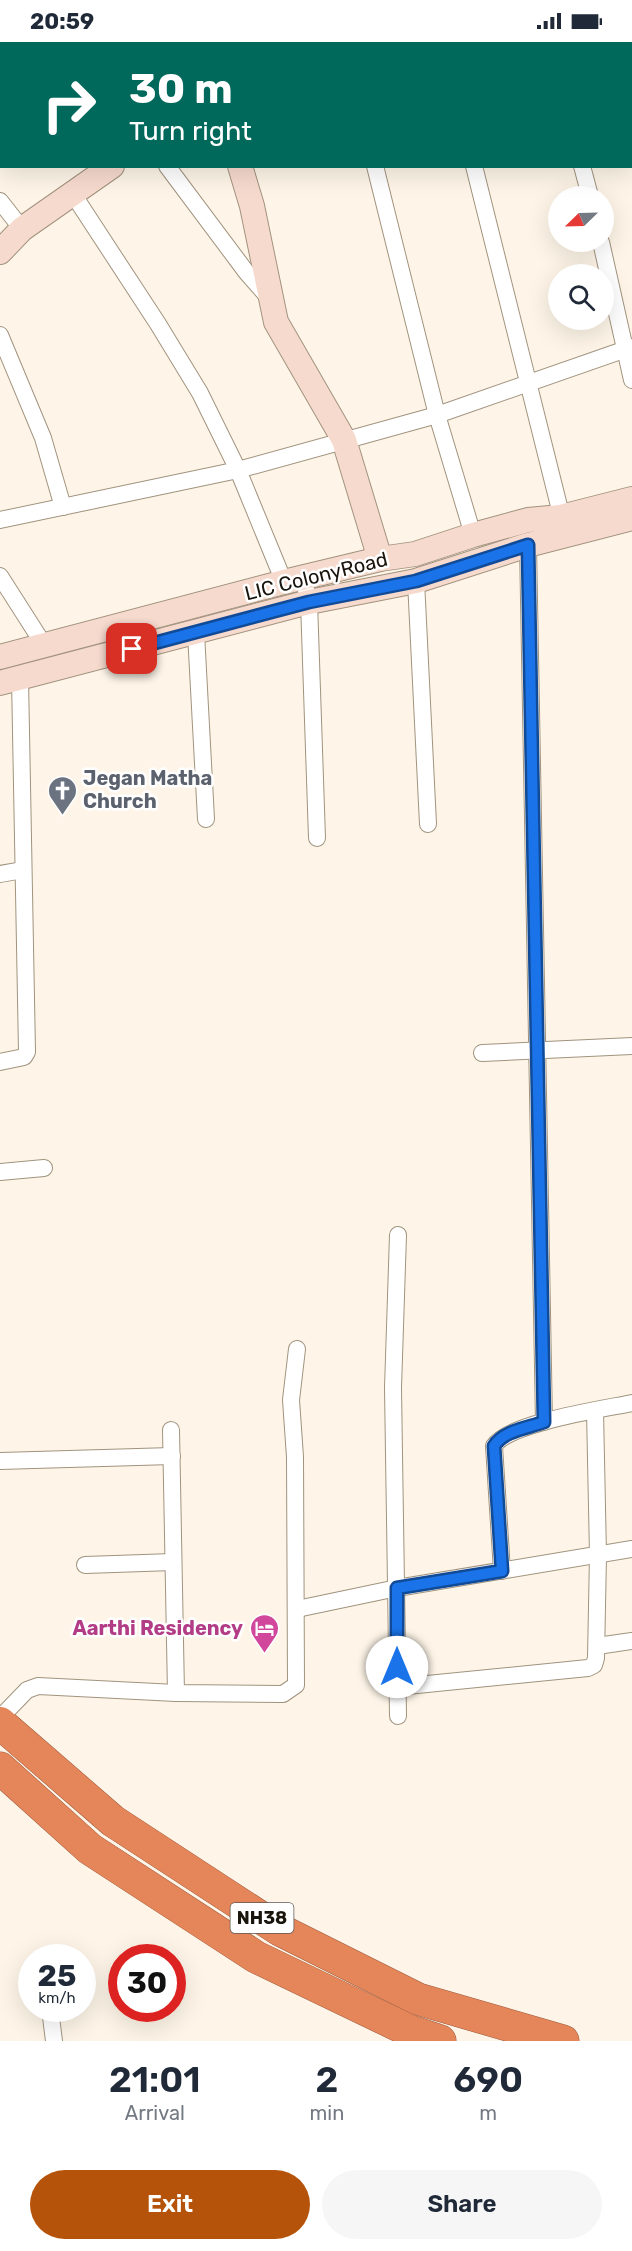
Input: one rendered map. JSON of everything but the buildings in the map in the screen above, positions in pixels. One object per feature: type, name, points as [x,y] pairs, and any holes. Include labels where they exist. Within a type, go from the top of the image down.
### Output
[{"type":"highway","name":"NH38","points":[[0,1723],[113,1821],[280,1930],[418,2000],[563,2041]]},
{"type":"highway","name":"NH38","points":[[0,1768],[90,1849],[256,1957],[410,2031],[440,2041]]},
{"type":"main road","points":[[0,252],[22,229],[108,168]]},
{"type":"main road","points":[[241,168],[252,206],[269,298],[276,322],[344,440],[380,560]]},
{"type":"main road","name":"LIC ColonyRoad","points":[[10,680],[309,602],[416,581],[528,545],[564,526],[632,500]]},
{"type":"main road","name":"LIC ColonyRoad","points":[[0,657],[293,580],[415,554],[528,520],[564,526],[632,518]]},
{"type":"street","points":[[168,168],[247,273],[269,298]]},
{"type":"street","points":[[376,168],[437,414],[473,535]]},
{"type":"street","points":[[474,168],[564,526]]},
{"type":"street","points":[[583,168],[587,186]]},
{"type":"street","points":[[73,194],[200,393],[293,580],[309,602],[317,838]]},
{"type":"street","points":[[0,201],[22,229]]},
{"type":"street","points":[[604,252],[628,348],[632,380]]},
{"type":"street","points":[[0,335],[43,438],[63,507]]},
{"type":"street","points":[[0,520],[238,470],[437,414],[628,348]]},
{"type":"street","points":[[528,545],[544,1422]]},
{"type":"street","points":[[0,576],[44,645]]},
{"type":"street","points":[[416,581],[428,824]]},
{"type":"street","points":[[196,633],[206,819]]},
{"type":"street","points":[[0,1062],[24,1057],[27,1052],[23,870],[10,680]]},
{"type":"street","points":[[0,874],[23,870]]},
{"type":"street","points":[[482,1053],[632,1046]]},
{"type":"street","points":[[0,1172],[44,1168]]},
{"type":"street","points":[[398,1236],[393,1388],[398,1716]]},
{"type":"street","points":[[0,1718],[27,1690],[38,1686],[176,1693],[283,1694],[296,1685],[295,1469],[291,1400],[297,1350]]},
{"type":"street","points":[[502,1571],[494,1446],[498,1439],[544,1422],[632,1403]]},
{"type":"street","points":[[397,1687],[588,1668],[594,1665],[597,1646],[598,1555],[595,1411]]},
{"type":"street","points":[[171,1430],[176,1693]]},
{"type":"street","points":[[0,1461],[172,1456]]},
{"type":"street","points":[[297,1609],[397,1588],[632,1549]]},
{"type":"street","points":[[85,1565],[173,1562]]},
{"type":"street","points":[[597,1646],[632,1641]]},
{"type":"street","points":[[52,2022],[54,2041]]},
{"type":"place","name":"Jegan Matha Church","points":[[62,816]]},
{"type":"place","name":"Aarthi Residency","points":[[264,1654]]},
{"type":"route","points":[[132,649],[309,602],[416,581],[528,545],[544,1422],[498,1439],[494,1446],[502,1571],[397,1588],[397,1667]]}]
